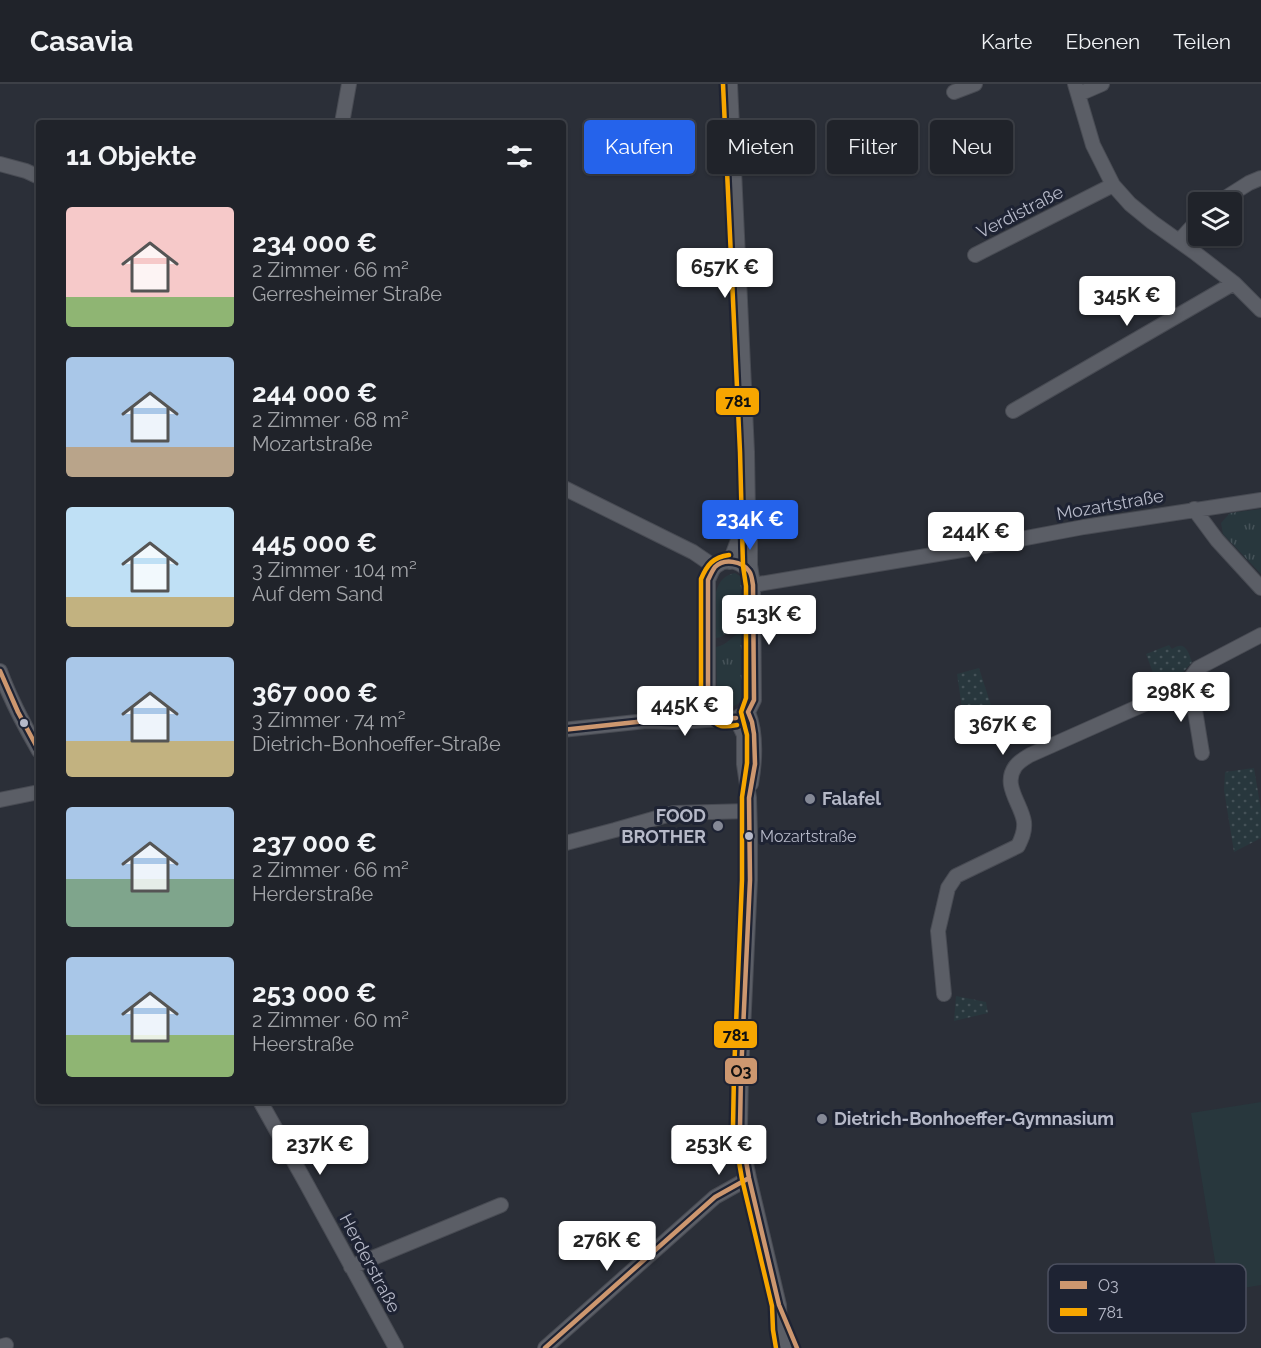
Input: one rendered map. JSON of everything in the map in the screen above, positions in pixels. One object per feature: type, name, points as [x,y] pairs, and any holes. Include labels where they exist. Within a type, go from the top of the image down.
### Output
[{"type":"street","points":[[343,120],[350,84]]},
{"type":"street","points":[[566,730],[736,717],[754,700],[746,417],[730,84]]},
{"type":"street","points":[[954,92],[975,84]]},
{"type":"street","points":[[1101,84],[1077,89],[1093,145],[1113,185],[1130,204],[1234,283],[1261,310]]},
{"type":"street","points":[[0,164],[36,176]]},
{"type":"street","points":[[1235,192],[1261,178]]},
{"type":"street","name":"Verdistraße","points":[[975,255],[1113,185]]},
{"type":"street","points":[[1179,241],[1188,231]]},
{"type":"street","points":[[1013,411],[1234,283]]},
{"type":"street","points":[[566,490],[693,552],[715,567]]},
{"type":"street","name":"Mozartstraße","points":[[752,580],[968,549],[1084,527],[1261,500]]},
{"type":"street","points":[[1194,509],[1217,540],[1261,588]]},
{"type":"street","points":[[730,561],[748,513]]},
{"type":"street","points":[[752,580],[746,567],[730,561],[715,567],[708,580],[708,698],[712,710],[752,722],[754,734],[754,764],[749,804],[750,880],[739,1117],[741,1143],[779,1305],[784,1348]]},
{"type":"street","points":[[944,994],[938,931],[948,888],[956,876],[1018,846],[1023,836],[1024,821],[1012,790],[1011,775],[1016,766],[1030,755],[1187,683],[1198,668],[1261,635]]},
{"type":"street","points":[[0,671],[6,689],[36,746]]},
{"type":"street","points":[[1187,683],[1192,692],[1202,753]]},
{"type":"street","points":[[646,722],[708,698]]},
{"type":"street","points":[[0,800],[36,793]]},
{"type":"street","points":[[566,843],[674,813],[749,804]]},
{"type":"street","name":"Herderstraße","points":[[262,1104],[396,1348]]},
{"type":"street","points":[[545,1348],[715,1197],[749,1178]]},
{"type":"street","points":[[351,1267],[501,1205]]},
{"type":"green space","points":[[1261,509],[1261,574],[1223,534],[1221,523],[1230,513]]},
{"type":"green space","points":[[735,573],[745,582],[745,623],[716,638],[717,590],[720,582],[726,576]]},
{"type":"green space","points":[[745,631],[747,689],[740,702],[726,707],[718,701],[717,697],[716,647]]},
{"type":"green space","points":[[1169,645],[1172,649],[1183,646],[1192,662],[1177,678],[1159,689],[1146,654]]},
{"type":"green space","points":[[979,668],[996,721],[965,729],[957,674]]},
{"type":"green space","points":[[1254,768],[1261,810],[1261,838],[1234,852],[1224,790],[1225,772]]},
{"type":"green space","points":[[956,996],[986,1002],[988,1013],[954,1021]]},
{"type":"green space","points":[[1261,1102],[1261,1285],[1246,1288],[1246,1264],[1215,1264],[1191,1113]]},
{"type":"transit line","name":"781","points":[[723,84],[743,566],[746,586],[746,698],[741,712],[747,735],[747,763],[742,797],[742,880],[733,1127],[742,1179],[772,1306],[776,1348]]},
{"type":"transit line","name":"781","points":[[729,555],[711,562],[701,579],[701,699],[714,722],[721,726],[737,725]]},
{"type":"transit line","name":"O3","points":[[708,698],[708,580],[719,564],[733,562],[749,571],[753,585],[754,700],[748,712],[754,734],[755,764],[749,798],[750,880],[740,1127],[749,1178],[779,1305],[797,1348]]},
{"type":"transit line","name":"O3","points":[[0,671],[36,745]]},
{"type":"transit line","name":"O3","points":[[566,730],[646,721],[677,722],[736,718]]},
{"type":"transit line","name":"O3","points":[[545,1348],[715,1197],[749,1178]]},
{"type":"place","name":"Falafel","points":[[810,799]]},
{"type":"place","name":"FOOD BROTHER","points":[[718,826]]},
{"type":"place","name":"Mozartstraße","points":[[749,836]]},
{"type":"place","name":"Dietrich-Bonhoeffer-Gymnasium","points":[[822,1119]]}]
